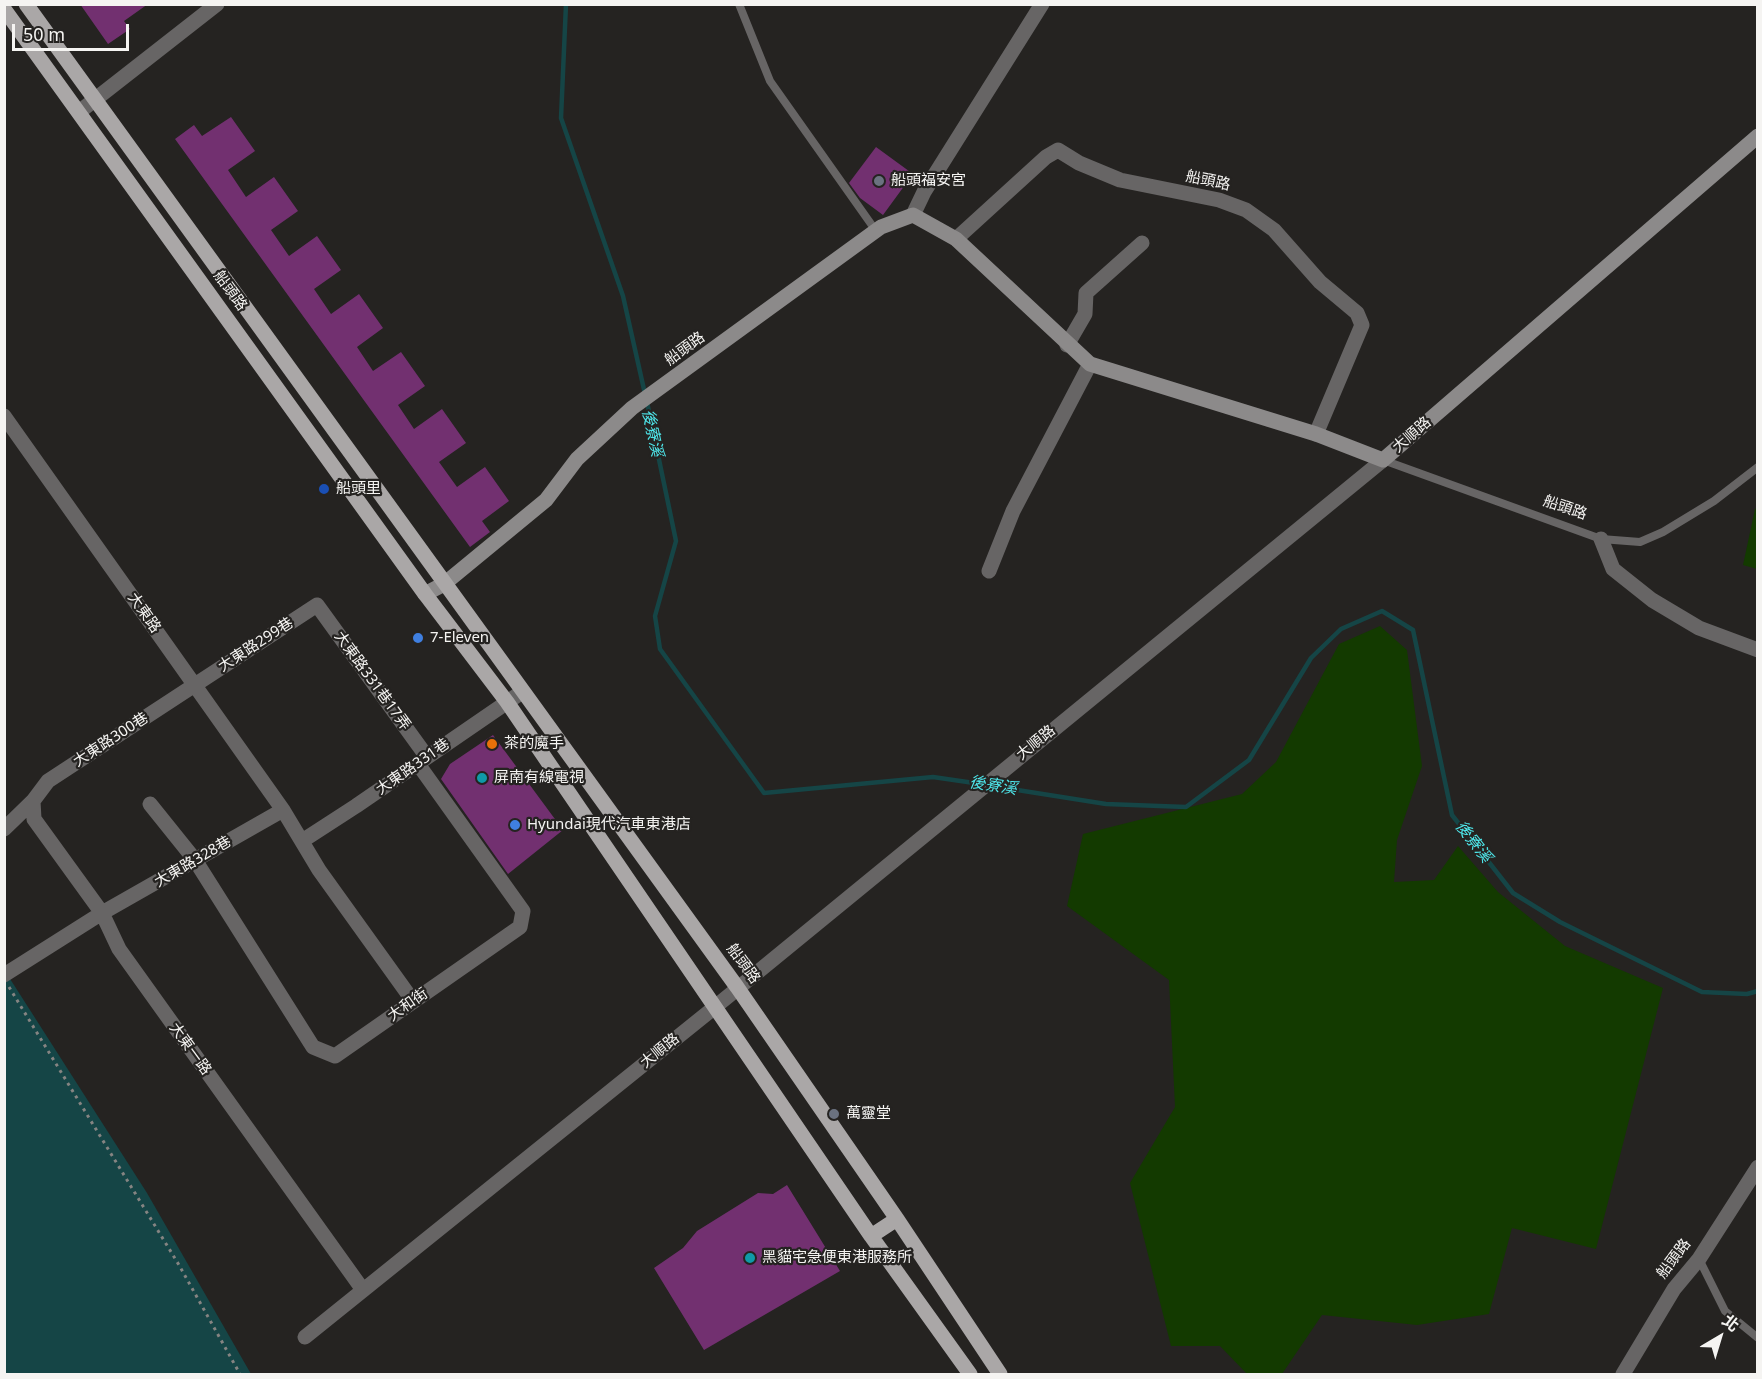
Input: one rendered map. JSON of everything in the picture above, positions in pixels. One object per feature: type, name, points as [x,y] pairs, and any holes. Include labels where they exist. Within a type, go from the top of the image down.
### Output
[{"type":"main road","name":"船頭路","points":[[26,4],[737,987],[897,1219],[1000,1374]]},
{"type":"main road","name":"船頭路","points":[[4,9],[425,594],[507,702],[871,1236],[970,1374]]},
{"type":"main road","points":[[871,1236],[897,1219]]},
{"type":"street","points":[[79,112],[217,4]]},
{"type":"street","points":[[913,215],[924,192],[1042,4]]},
{"type":"street","name":"大順路","points":[[305,1337],[715,1007],[1383,459],[1758,136]]},
{"type":"street","name":"船頭路","points":[[956,239],[1046,157],[1058,150],[1079,163],[1120,180],[1218,200],[1246,210],[1274,230],[1320,282],[1358,313],[1362,325],[1316,434]]},
{"type":"street","name":"船頭路","points":[[425,594],[444,584],[546,500],[577,459],[632,408],[876,231],[913,215],[956,239],[1090,364],[1316,434],[1383,459]]},
{"type":"street","points":[[1067,345],[1085,314],[1086,293],[1142,243]]},
{"type":"street","points":[[989,572],[1013,511],[1090,364]]},
{"type":"street","name":"大東路","points":[[4,416],[283,810],[319,870],[413,1001]]},
{"type":"street","points":[[1600,539],[1612,569],[1652,600],[1699,628],[1758,650]]},
{"type":"street","name":"大東路299巷","points":[[195,685],[317,605]]},
{"type":"street","name":"大東路331巷17弄","points":[[317,605],[422,760]]},
{"type":"street","name":"大東路300巷","points":[[4,829],[33,801],[48,781],[195,685]]},
{"type":"street","name":"大東路331巷","points":[[302,841],[522,692]]},
{"type":"street","name":"大和街","points":[[195,860],[314,1047],[335,1056],[520,927],[523,911],[422,760]]},
{"type":"street","name":"大東一路","points":[[33,801],[34,819],[102,913],[119,949],[363,1290]]},
{"type":"street","points":[[150,804],[195,860]]},
{"type":"street","name":"大東路328巷","points":[[4,975],[102,913],[283,810]]},
{"type":"street","name":"船頭路","points":[[1623,1374],[1674,1289],[1699,1259],[1758,1167]]},
{"type":"lane","points":[[739,4],[770,81],[876,231]]},
{"type":"lane","name":"船頭路","points":[[1383,459],[1600,539],[1640,542],[1663,532],[1714,501],[1758,467]]},
{"type":"lane","points":[[1699,1259],[1725,1311],[1758,1338]]},
{"type":"path","points":[[4,980],[179,1265],[240,1374]]},
{"type":"green space","points":[[1758,508],[1757,569],[1743,565],[1755,509]]},
{"type":"green space","points":[[1380,626],[1407,650],[1422,766],[1397,840],[1394,882],[1434,880],[1458,846],[1498,892],[1565,946],[1663,988],[1596,1249],[1512,1228],[1489,1314],[1417,1325],[1322,1315],[1282,1374],[1247,1374],[1220,1346],[1171,1346],[1130,1183],[1175,1107],[1169,980],[1067,906],[1083,834],[1242,794],[1276,762],[1339,644]]},
{"type":"water","points":[[5,971],[147,1193],[251,1374],[5,1374]]},
{"type":"building","points":[[80,4],[148,4],[124,21],[130,29],[108,44]]},
{"type":"building","points":[[231,117],[255,151],[228,170],[246,197],[274,177],[298,211],[271,230],[289,256],[317,236],[341,270],[314,289],[331,314],[359,294],[383,328],[357,347],[373,371],[401,352],[425,386],[398,405],[414,429],[442,409],[466,443],[439,462],[457,487],[485,467],[509,501],[482,521],[490,532],[470,547],[175,139],[194,125],[202,136]]},
{"type":"building","name":"船頭福安宮","points":[[876,147],[913,174],[883,215],[860,198],[849,183]]},
{"type":"building","points":[[493,735],[563,830],[508,874],[441,779],[450,764]]},
{"type":"building","name":"黑貓宅急便東港服務所","points":[[787,1185],[840,1271],[704,1350],[654,1268],[683,1248],[697,1231],[758,1193],[773,1194]]},
{"type":"waterway","name":"後寮溪","points":[[566,4],[561,118],[623,296],[645,394]]},
{"type":"waterway","name":"後寮溪","points":[[647,402],[676,541],[655,616],[660,649],[764,793],[933,777],[981,784]]},
{"type":"waterway","name":"後寮溪","points":[[992,786],[1106,804],[1186,807],[1249,760],[1311,658],[1341,629],[1382,611],[1413,630],[1452,815],[1513,893],[1560,922],[1702,992],[1747,994],[1758,991]]},
{"type":"place","name":"船頭福安宮","points":[[879,181]]},
{"type":"place","name":"船頭里","points":[[324,489]]},
{"type":"place","name":"7-Eleven","points":[[418,638]]},
{"type":"place","name":"茶的魔手","points":[[492,744]]},
{"type":"place","name":"屏南有線電視","points":[[482,778]]},
{"type":"place","name":"Hyundai現代汽車東港店","points":[[515,825]]},
{"type":"place","name":"萬靈堂","points":[[834,1114]]},
{"type":"place","name":"黑貓宅急便東港服務所","points":[[750,1258]]}]
